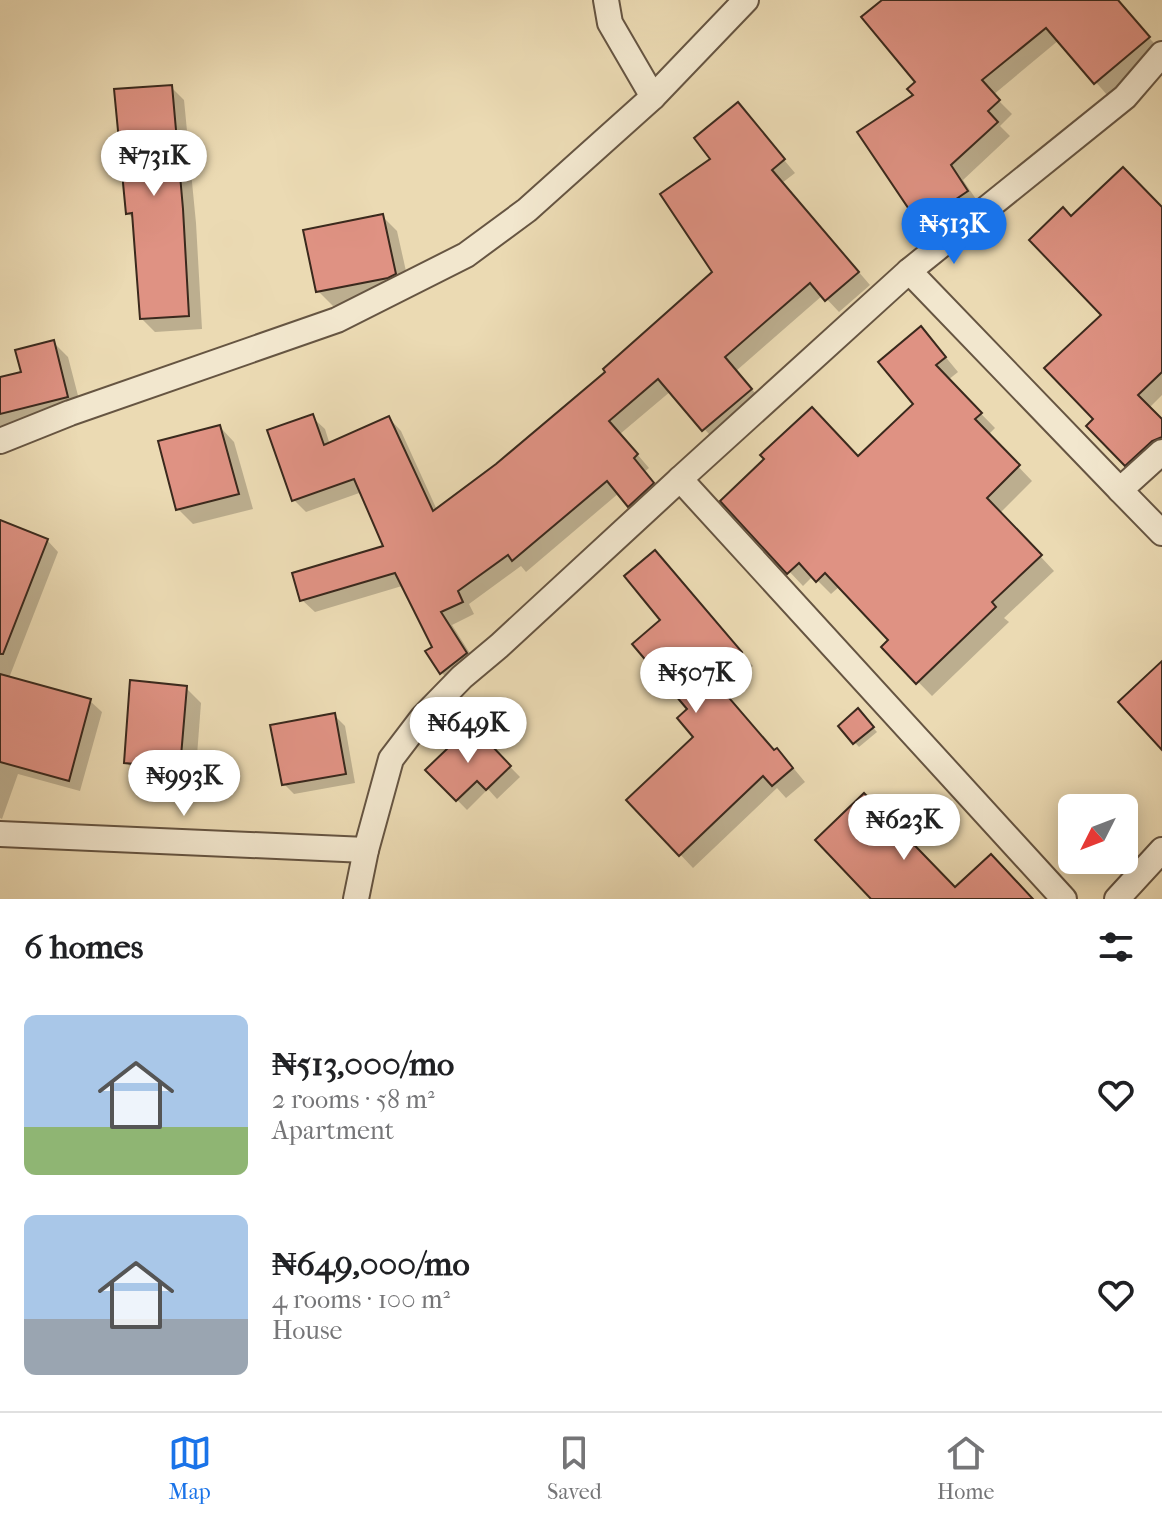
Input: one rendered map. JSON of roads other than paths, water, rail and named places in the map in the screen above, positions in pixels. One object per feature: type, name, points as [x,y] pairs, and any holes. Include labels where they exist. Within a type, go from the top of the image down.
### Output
[{"type":"street","points":[[606,0],[610,23],[653,97]]},
{"type":"street","points":[[0,441],[70,413],[337,320],[466,255],[527,210],[653,97],[746,0]]},
{"type":"street","points":[[356,899],[391,759],[423,717],[462,677],[909,271],[1125,97],[1162,54]]},
{"type":"street","points":[[909,271],[1162,533]]},
{"type":"street","points":[[1120,490],[1162,452]]},
{"type":"street","points":[[680,479],[1064,899]]},
{"type":"street","points":[[0,834],[366,850]]},
{"type":"street","points":[[1117,899],[1162,850]]}]
